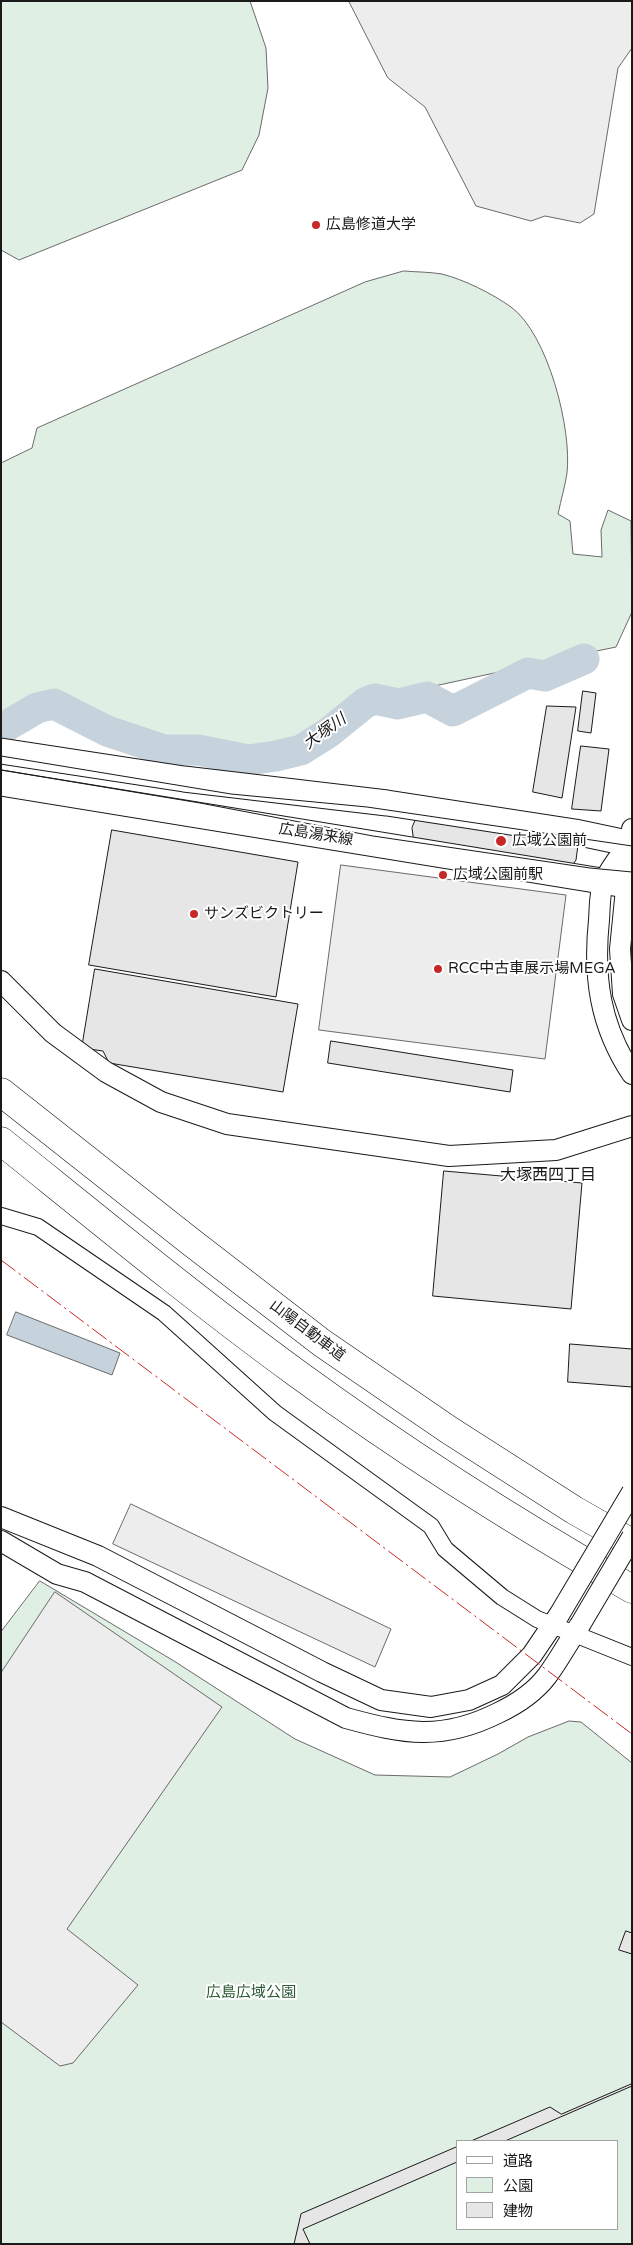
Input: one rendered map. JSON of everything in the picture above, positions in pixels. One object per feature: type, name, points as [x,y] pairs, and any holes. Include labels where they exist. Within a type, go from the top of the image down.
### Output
[{"type":"highway","name":"山陽自動車道","points":[[1,1092],[322,1343],[449,1430],[574,1510],[632,1543]]},
{"type":"highway","points":[[1,1142],[165,1273],[295,1372],[427,1464],[552,1544],[632,1589]]},
{"type":"main road","points":[[1,751],[184,779],[386,803],[631,839]]},
{"type":"main road","name":"広島湯来線","points":[[1,783],[620,884]]},
{"type":"street","points":[[631,839],[620,884],[596,946],[597,979],[605,1021],[624,1062],[632,1074]]},
{"type":"street","points":[[620,884],[620,949],[623,994],[632,1020]]},
{"type":"street","points":[[1,981],[53,1033],[106,1072],[161,1102],[227,1124],[449,1156],[556,1150],[632,1126]]},
{"type":"street","points":[[1,1216],[38,1227],[164,1314],[275,1413],[431,1526],[445,1548],[502,1596],[537,1619],[556,1621],[632,1657]]},
{"type":"street","points":[[1,1517],[128,1570],[322,1672],[381,1700],[431,1707],[470,1700],[502,1685],[532,1655],[556,1621],[632,1492]]},
{"type":"street","points":[[1,1541],[57,1574],[85,1582],[346,1718],[384,1728],[419,1733],[447,1732],[477,1724],[516,1704],[530,1694],[547,1676],[577,1630],[632,1537]]},
{"type":"green space","points":[[1,1],[250,1],[266,48],[268,88],[259,135],[242,170],[19,260],[1,250]]},
{"type":"green space","points":[[404,271],[442,274],[478,288],[511,307],[524,320],[536,338],[555,384],[566,432],[567,473],[558,514],[570,521],[573,554],[602,557],[601,530],[608,510],[631,521],[632,612],[616,647],[582,654],[545,670],[522,667],[416,690],[363,698],[330,725],[290,747],[243,751],[194,742],[144,737],[46,696],[1,719],[1,463],[32,448],[37,428],[365,282]]},
{"type":"green space","name":"広島広域公園","points":[[40,1581],[174,1661],[295,1739],[375,1775],[450,1777],[528,1737],[569,1721],[581,1722],[632,1763],[632,2244],[1,2244],[1,1632]]},
{"type":"shaded area","points":[[349,1],[632,1],[632,48],[618,68],[594,214],[580,223],[545,216],[531,221],[476,206],[425,107],[388,78]]},
{"type":"shaded area","name":"RCC中古車展示場MEGA","points":[[341,865],[566,895],[545,1059],[319,1030]]},
{"type":"shaded area","points":[[16,1312],[120,1353],[112,1375],[7,1335]]},
{"type":"shaded area","points":[[131,1504],[391,1629],[375,1667],[113,1544]]},
{"type":"shaded area","points":[[55,1592],[222,1707],[67,1929],[138,1985],[73,2063],[60,2066],[1,2022],[1,1673]]},
{"type":"building","points":[[583,691],[596,693],[591,733],[578,731]]},
{"type":"building","points":[[547,706],[576,707],[562,798],[533,792]]},
{"type":"building","points":[[581,746],[609,749],[601,811],[572,809]]},
{"type":"building","points":[[418,814],[578,845],[576,860],[572,866],[414,843],[412,828]]},
{"type":"building","name":"サンズビクトリー","points":[[112,830],[298,862],[276,997],[89,965]]},
{"type":"building","points":[[95,969],[298,1004],[283,1092],[109,1063],[103,1051],[82,1048]]},
{"type":"building","points":[[331,1041],[513,1070],[510,1092],[328,1063]]},
{"type":"building","points":[[444,1171],[582,1183],[571,1309],[433,1296]]},
{"type":"building","points":[[570,1344],[632,1349],[632,1387],[568,1382]]},
{"type":"building","points":[[626,1931],[632,1933],[632,1954],[619,1950]]},
{"type":"building","points":[[632,2084],[632,2086],[507,2140],[473,2140],[550,2107],[561,2114]]},
{"type":"building","points":[[456,2147],[456,2162],[303,2229],[310,2244],[294,2244],[301,2214]]},
{"type":"waterway","name":"大塚川","points":[[1,729],[37,708],[54,704],[107,731],[164,750],[198,750],[248,760],[301,750],[328,733],[365,703],[375,699],[398,704],[427,697],[453,711],[528,673],[545,676],[584,659]]},
{"type":"tram line","points":[[1,756],[231,794],[367,807],[632,846]]},
{"type":"tram line","points":[[1,770],[200,803],[373,836],[590,868],[632,872]]},
{"type":"power","points":[[1,1260],[632,1734]]},
{"type":"place","name":"広島修道大学","points":[[316,225]]},
{"type":"place","name":"広域公園前","points":[[501,841]]},
{"type":"place","name":"広域公園前駅","points":[[443,875]]},
{"type":"place","name":"サンズビクトリー","points":[[194,914]]},
{"type":"place","name":"RCC中古車展示場MEGA","points":[[438,969]]},
{"type":"district","name":"大塚西四丁目","points":[[548,1176]]}]
